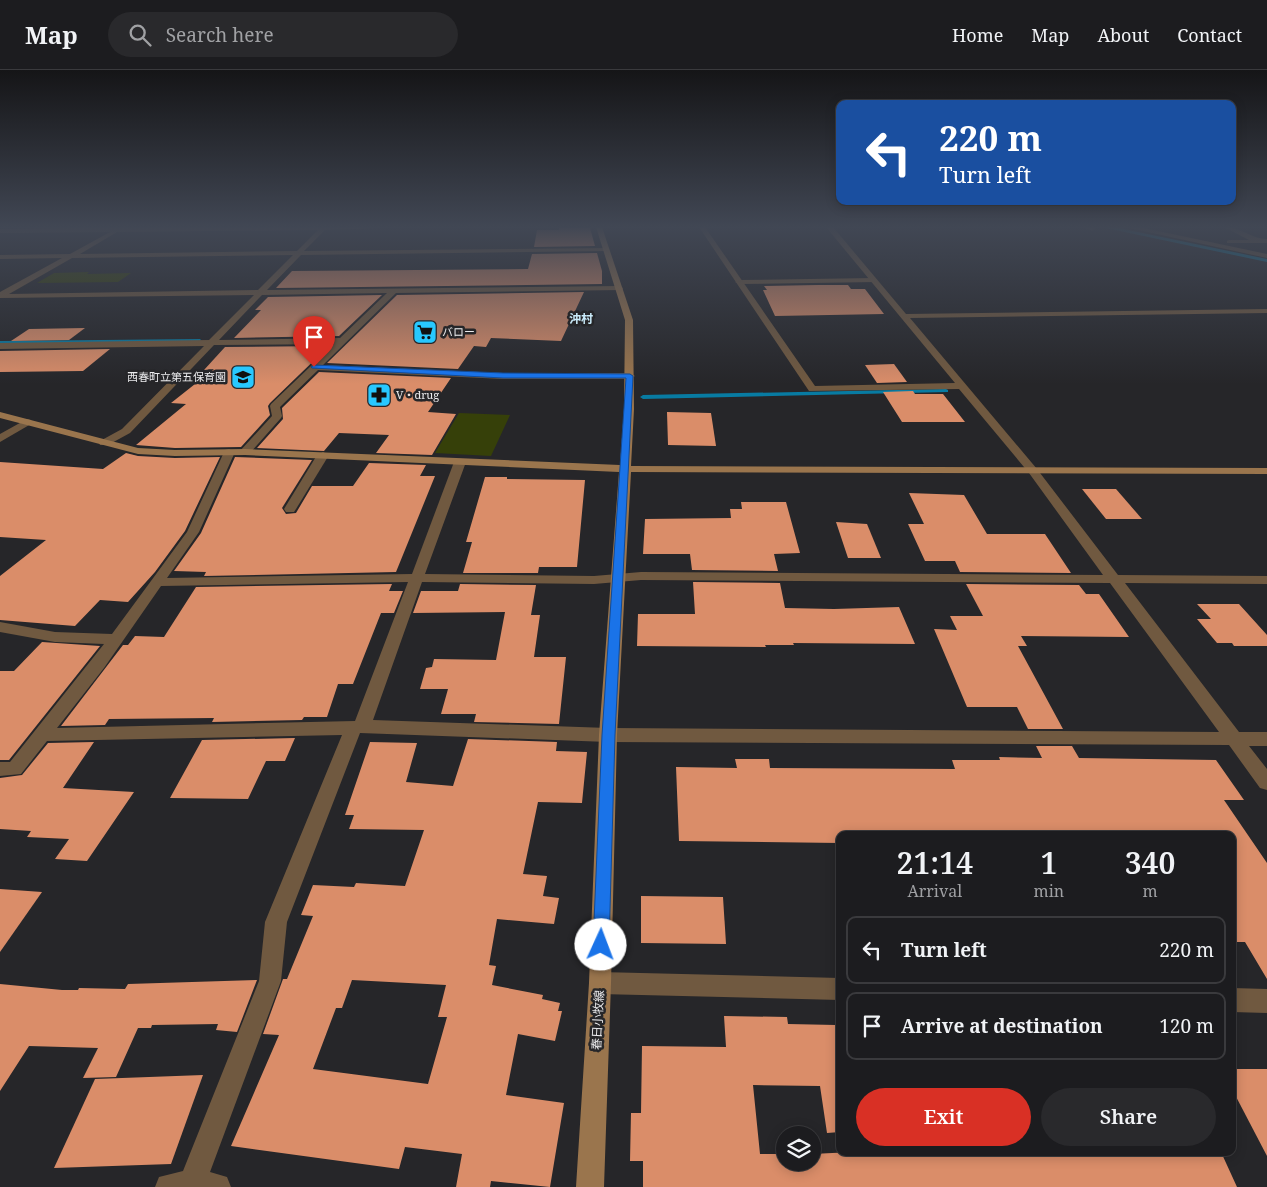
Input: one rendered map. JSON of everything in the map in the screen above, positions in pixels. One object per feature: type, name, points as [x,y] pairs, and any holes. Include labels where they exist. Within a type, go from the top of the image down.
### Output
[{"type":"main road","name":"春日小牧線","points":[[590,1187],[600,983],[608,735],[630,376],[630,331],[615,279]]},
{"type":"main road","points":[[0,415],[138,451],[245,452],[624,469],[1267,471]]},
{"type":"street","points":[[1,296],[30,279]]},
{"type":"street","points":[[104,443],[126,431],[273,279]]},
{"type":"street","points":[[737,279],[812,389],[962,386]]},
{"type":"street","points":[[739,282],[873,280],[1033,471],[1267,783]]},
{"type":"street","points":[[1,296],[618,288]]},
{"type":"street","points":[[245,452],[277,416],[274,406],[394,291]]},
{"type":"street","points":[[903,316],[1267,311]]},
{"type":"street","points":[[0,346],[342,341]]},
{"type":"street","points":[[314,367],[503,376],[630,376]]},
{"type":"street","points":[[0,439],[27,422]]},
{"type":"street","points":[[0,769],[15,769],[116,639],[193,532],[229,452]]},
{"type":"street","points":[[290,509],[323,455]]},
{"type":"street","points":[[192,1186],[270,981],[276,922],[358,727],[460,462]]},
{"type":"street","points":[[156,582],[416,578],[617,579],[641,576],[1267,580]]},
{"type":"street","points":[[0,627],[55,637],[116,639]]},
{"type":"street","points":[[42,735],[358,727],[608,735],[1267,739]]},
{"type":"street","points":[[600,983],[836,990]]},
{"type":"street","points":[[1236,1000],[1267,1001]]},
{"type":"green space","points":[[44,279],[122,279],[118,282],[37,283]]},
{"type":"green space","points":[[459,413],[510,415],[491,456],[435,453]]},
{"type":"building","points":[[284,279],[602,279],[602,284],[276,288]]},
{"type":"building","points":[[848,285],[851,289],[865,289],[884,314],[775,316],[763,290],[767,290],[764,286]]},
{"type":"building","points":[[584,292],[561,341],[491,338],[486,347],[474,346],[458,369],[327,363],[397,295]]},
{"type":"building","points":[[382,295],[339,336],[234,338],[261,310],[255,310],[268,297]]},
{"type":"building","points":[[85,328],[69,340],[11,341],[29,329]]},
{"type":"building","name":"西春町立第五保育園","points":[[329,346],[270,403],[268,406],[270,415],[241,447],[175,448],[136,445],[186,404],[171,403],[214,369],[204,370],[225,347]]},
{"type":"building","points":[[110,349],[83,371],[0,372],[0,351]]},
{"type":"building","points":[[894,364],[907,382],[877,383],[865,365]]},
{"type":"building","points":[[319,372],[451,378],[428,412],[456,414],[432,455],[376,453],[389,435],[339,433],[324,451],[257,448],[283,419],[282,408]]},
{"type":"building","points":[[913,391],[915,394],[943,394],[965,422],[902,422],[883,392]]},
{"type":"building","points":[[667,412],[711,413],[716,446],[668,445]]},
{"type":"building","points":[[126,453],[138,456],[175,458],[220,457],[185,531],[155,572],[128,602],[100,600],[75,626],[0,620],[0,576],[46,540],[0,537],[0,462],[103,469]]},
{"type":"building","points":[[235,457],[312,460],[282,508],[286,514],[296,513],[312,486],[353,486],[369,463],[426,465],[420,476],[435,476],[396,572],[204,576],[206,572],[174,571],[201,533]]},
{"type":"building","points":[[485,477],[585,480],[577,567],[539,567],[538,573],[463,573],[472,542],[466,542]]},
{"type":"building","points":[[1082,489],[1116,489],[1142,519],[1106,519]]},
{"type":"building","points":[[909,493],[964,495],[987,534],[1045,534],[1071,573],[960,572],[955,561],[925,561],[908,524],[924,524]]},
{"type":"building","points":[[741,502],[786,502],[800,553],[774,554],[778,571],[692,570],[690,554],[643,554],[645,519],[731,518],[730,509],[742,509]]},
{"type":"building","points":[[836,522],[867,524],[881,558],[848,558]]},
{"type":"building","points":[[693,582],[780,583],[785,608],[899,607],[915,644],[793,643],[794,645],[765,645],[766,647],[637,646],[638,614],[695,614]]},
{"type":"building","points":[[392,584],[389,591],[403,591],[394,613],[381,613],[353,684],[338,684],[327,717],[304,717],[302,720],[212,722],[214,718],[109,719],[105,725],[61,726],[123,645],[128,645],[135,636],[164,637],[196,587]]},
{"type":"building","points":[[460,584],[536,585],[531,615],[540,615],[534,657],[566,657],[559,724],[474,722],[476,714],[441,714],[448,689],[420,689],[426,668],[432,667],[434,659],[496,660],[505,612],[413,613],[421,591],[458,591]]},
{"type":"building","points":[[966,584],[1079,585],[1086,594],[1099,594],[1129,637],[1021,636],[1027,646],[1018,646],[1063,729],[1028,729],[1017,707],[967,707],[934,629],[957,630],[950,616],[983,616]]},
{"type":"building","points":[[1197,604],[1239,604],[1267,635],[1267,646],[1234,646],[1232,643],[1217,643],[1197,619],[1211,619]]},
{"type":"building","points":[[42,642],[100,646],[9,760],[0,760],[0,671],[14,671]]},
{"type":"building","points":[[295,738],[285,761],[266,761],[248,799],[170,798],[202,740]]},
{"type":"building","points":[[468,739],[557,742],[556,751],[587,752],[582,803],[538,802],[523,874],[547,876],[543,896],[559,898],[554,924],[497,919],[489,965],[496,966],[492,985],[543,995],[542,999],[560,1003],[558,1011],[562,1011],[555,1041],[518,1034],[506,1095],[564,1103],[550,1187],[491,1181],[490,1187],[456,1187],[462,1154],[405,1147],[399,1169],[231,1146],[279,1035],[263,1034],[283,979],[287,979],[313,916],[301,915],[313,885],[354,887],[356,883],[405,886],[424,830],[349,829],[354,815],[345,815],[370,742],[417,743],[406,782],[453,786]],"holes":[[[352,980],[446,985],[438,1017],[447,1017],[428,1084],[313,1069],[336,1008],[342,1008]]]},
{"type":"building","points":[[94,742],[63,788],[134,792],[87,861],[55,859],[69,839],[27,837],[31,831],[0,829],[0,778],[22,775],[48,743]]},
{"type":"building","points":[[1036,746],[1072,746],[1079,758],[1216,760],[1244,800],[1224,800],[1267,863],[1267,979],[1245,942],[1236,942],[1236,831],[836,831],[836,843],[679,841],[676,767],[737,768],[735,759],[769,759],[770,768],[955,769],[952,760],[1000,760],[999,757],[1042,758]]},
{"type":"building","points":[[0,889],[42,892],[0,952]]},
{"type":"building","points":[[641,896],[723,897],[726,944],[641,943]]},
{"type":"building","points":[[257,980],[237,1032],[216,1030],[218,1024],[152,1025],[151,1028],[138,1028],[116,1077],[83,1078],[98,1048],[29,1046],[0,1091],[0,984],[78,990],[79,988],[125,989],[128,984]]},
{"type":"building","points":[[724,1016],[787,1017],[788,1024],[836,1025],[836,1132],[827,1133],[820,1086],[753,1085],[760,1154],[776,1154],[776,1171],[821,1171],[821,1154],[836,1153],[836,1156],[1223,1156],[1237,1187],[643,1187],[643,1161],[630,1161],[631,1113],[641,1113],[642,1046],[726,1047]]},
{"type":"building","points":[[1236,1069],[1267,1069],[1267,1156],[1236,1097]]},
{"type":"building","points":[[203,1075],[171,1164],[54,1168],[95,1079]]},
{"type":"waterway","points":[[0,343],[198,340]]},
{"type":"waterway","points":[[643,397],[946,391]]},
{"type":"place","name":"バロー","points":[[425,332]]},
{"type":"place","name":"西春町立第五保育園","points":[[243,377]]},
{"type":"place","name":"V・drug","points":[[379,395]]},
{"type":"district","name":"沖村","points":[[581,319]]},
{"type":"route","points":[[314,367],[503,376],[630,376],[608,735],[601,945]]}]
